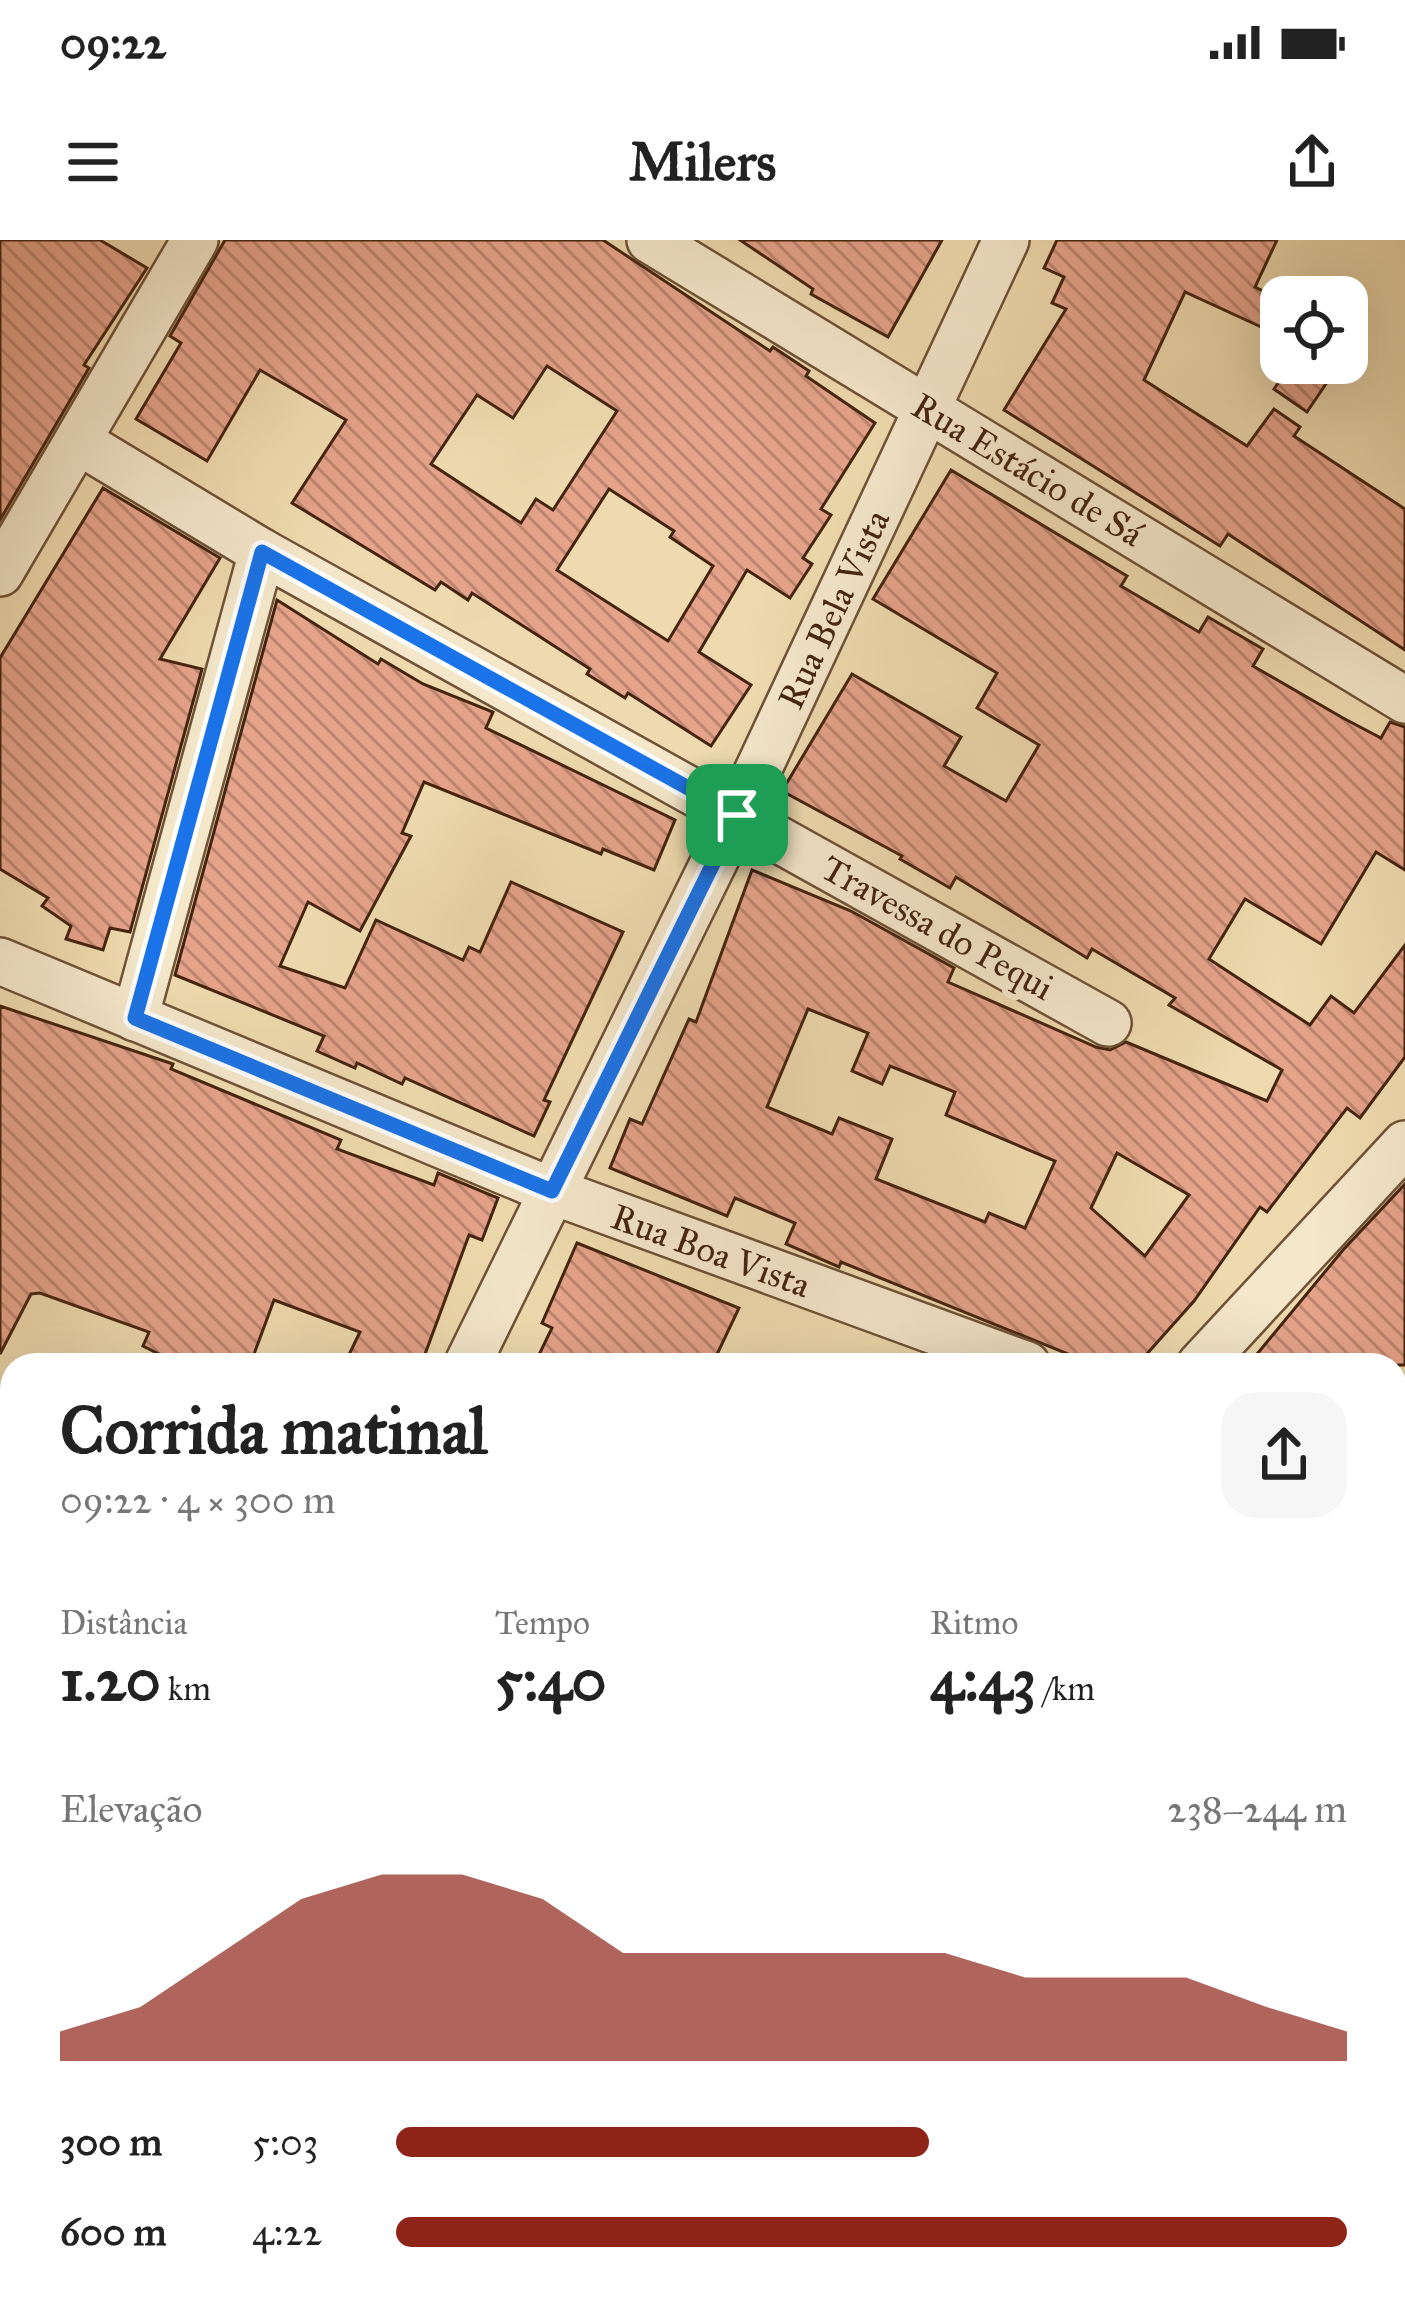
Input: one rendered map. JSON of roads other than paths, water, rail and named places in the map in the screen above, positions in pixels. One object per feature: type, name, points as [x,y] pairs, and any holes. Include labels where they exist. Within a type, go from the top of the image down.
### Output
[{"type":"street","points":[[0,573],[195,240]]},
{"type":"street","name":"Rua Estácio de Sá","points":[[650,240],[1405,700]]},
{"type":"street","name":"Rua Bela Vista","points":[[473,1353],[737,815],[1006,240]]},
{"type":"street","name":"Travessa do Pequi","points":[[78,441],[262,552],[1108,1023]]},
{"type":"street","points":[[135,1018],[262,552]]},
{"type":"street","name":"Rua Boa Vista","points":[[0,962],[552,1191],[994,1353]]},
{"type":"street","points":[[1211,1353],[1405,1144]]}]
